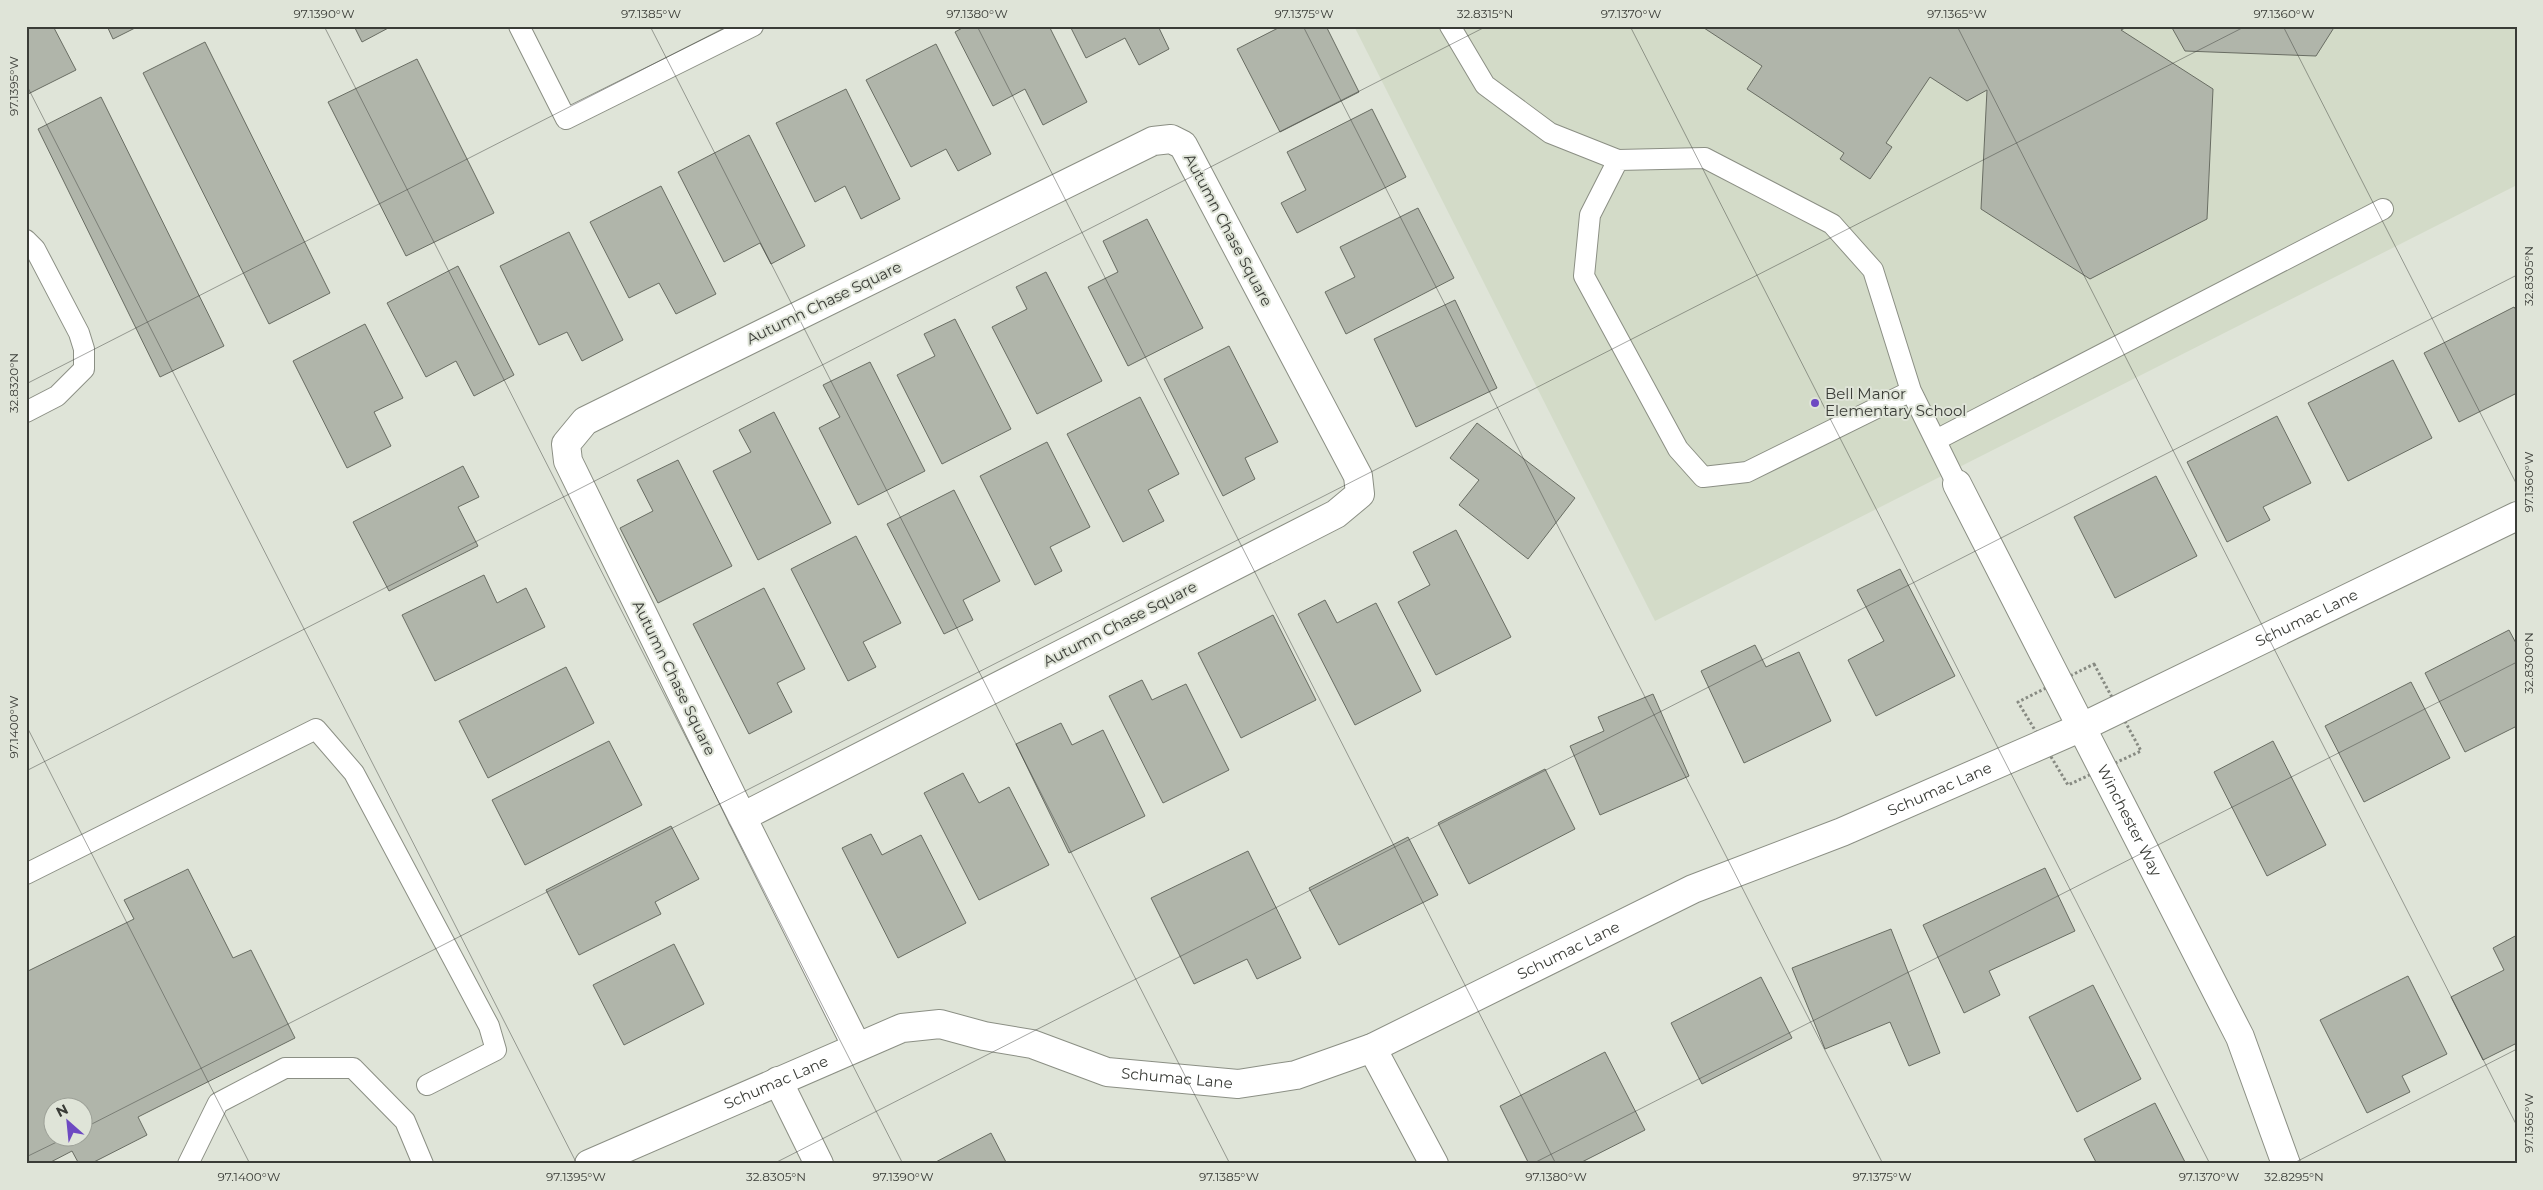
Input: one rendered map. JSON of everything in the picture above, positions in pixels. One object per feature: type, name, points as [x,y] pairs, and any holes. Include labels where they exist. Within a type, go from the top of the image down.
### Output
[{"type":"street","name":"Autumn Chase Square","points":[[742,817],[1336,514],[1360,494],[1358,476],[1183,145],[1171,138],[1153,141],[585,421],[566,444],[568,461],[742,817],[857,1047]]},
{"type":"street","name":"Winchester Way","points":[[1957,484],[2240,1037],[2286,1164]]},
{"type":"street","name":"Schumac Lane","points":[[589,1164],[902,1028],[940,1024],[984,1036],[1032,1044],[1108,1072],[1238,1084],[1296,1074],[1372,1048],[1693,889],[1842,832],[2082,727],[2517,516]]},
{"type":"street","points":[[1372,1048],[1434,1164]]},
{"type":"street","points":[[778,1082],[820,1164]]},
{"type":"lane","points":[[520,26],[566,119],[753,26]]},
{"type":"lane","points":[[1450,26],[1485,85],[1550,134],[1618,160],[1705,158],[1832,224],[1873,270],[1910,391],[1957,484]]},
{"type":"lane","points":[[1618,160],[1590,215],[1584,276],[1678,449],[1703,477],[1747,472],[1910,391]]},
{"type":"lane","points":[[1936,440],[2383,209]]},
{"type":"lane","points":[[26,240],[36,249],[79,333],[84,349],[84,369],[57,396],[26,412]]},
{"type":"lane","points":[[26,874],[316,729],[354,773],[489,1026],[496,1050],[427,1085]]},
{"type":"lane","points":[[188,1164],[218,1103],[285,1068],[353,1068],[405,1121],[423,1164]]},
{"type":"shaded area","name":"Bell Manor Elementary School","points":[[1354,26],[2517,26],[2517,185],[1655,621]]},
{"type":"building","points":[[26,26],[53,26],[76,70],[26,95]]},
{"type":"building","points":[[107,26],[139,26],[113,39]]},
{"type":"building","points":[[354,26],[392,26],[362,42]]},
{"type":"building","points":[[966,26],[1049,26],[1087,102],[1043,125],[1025,89],[993,106],[955,32]]},
{"type":"building","points":[[1070,26],[1158,26],[1169,49],[1139,65],[1125,38],[1086,58]]},
{"type":"building","points":[[1282,26],[1326,26],[1359,92],[1280,132],[1237,49]]},
{"type":"building","points":[[1701,26],[2129,26],[2121,30],[2213,89],[2207,219],[2090,279],[1981,209],[1987,90],[1967,101],[1930,77],[1886,143],[1892,147],[1870,179],[1840,159],[1844,153],[1747,89],[1762,66]]},
{"type":"building","points":[[2171,26],[2335,26],[2316,56],[2185,51]]},
{"type":"building","points":[[205,42],[330,293],[269,324],[143,73]]},
{"type":"building","points":[[936,44],[991,154],[958,171],[946,149],[911,167],[866,80]]},
{"type":"building","points":[[417,59],[494,213],[406,256],[328,102]]},
{"type":"building","points":[[846,89],[900,199],[861,219],[845,186],[815,202],[776,123]]},
{"type":"building","points":[[101,97],[224,346],[160,377],[38,129]]},
{"type":"building","points":[[1372,109],[1406,177],[1297,233],[1281,203],[1306,190],[1287,152]]},
{"type":"building","points":[[749,135],[805,246],[771,264],[760,243],[724,262],[678,172]]},
{"type":"building","points":[[661,186],[716,294],[676,314],[659,283],[629,298],[590,222]]},
{"type":"building","points":[[1418,208],[1454,278],[1346,334],[1325,292],[1355,277],[1340,247]]},
{"type":"building","points":[[1147,219],[1203,328],[1128,366],[1088,287],[1118,272],[1103,241]]},
{"type":"building","points":[[569,232],[623,340],[582,361],[567,332],[539,345],[500,266]]},
{"type":"building","points":[[458,266],[514,375],[474,396],[456,361],[426,377],[387,303]]},
{"type":"building","points":[[1046,272],[1102,381],[1037,414],[992,327],[1027,309],[1016,287]]},
{"type":"building","points":[[1455,300],[1497,388],[1416,427],[1374,339]]},
{"type":"building","points":[[2514,307],[2517,311],[2517,393],[2459,422],[2424,353]]},
{"type":"building","points":[[955,319],[1011,429],[942,464],[897,375],[935,356],[924,334]]},
{"type":"building","points":[[365,324],[403,398],[374,412],[391,446],[347,468],[293,361]]},
{"type":"building","points":[[1229,346],[1278,442],[1245,458],[1255,479],[1223,496],[1164,379]]},
{"type":"building","points":[[2393,360],[2432,438],[2348,481],[2308,403]]},
{"type":"building","points":[[870,362],[925,471],[858,505],[819,428],[840,417],[823,385]]},
{"type":"building","points":[[1140,397],[1179,474],[1148,490],[1164,521],[1123,542],[1067,434]]},
{"type":"building","points":[[774,412],[831,523],[758,560],[713,471],[751,452],[739,430]]},
{"type":"building","points":[[2277,416],[2311,483],[2263,507],[2270,520],[2227,542],[2187,462]]},
{"type":"building","points":[[1477,423],[1575,498],[1528,559],[1459,505],[1479,480],[1450,458]]},
{"type":"building","points":[[1047,442],[1090,527],[1050,547],[1062,571],[1035,585],[980,476]]},
{"type":"building","points":[[678,460],[732,566],[658,603],[620,528],[653,511],[637,480]]},
{"type":"building","points":[[463,466],[479,497],[458,507],[478,546],[389,591],[353,522]]},
{"type":"building","points":[[2156,476],[2197,556],[2115,598],[2074,517]]},
{"type":"building","points":[[954,490],[1000,581],[963,600],[973,620],[944,634],[887,524]]},
{"type":"building","points":[[1456,530],[1511,637],[1436,675],[1398,602],[1430,585],[1413,552]]},
{"type":"building","points":[[856,536],[901,623],[863,642],[876,667],[848,681],[791,569]]},
{"type":"building","points":[[1900,569],[1955,676],[1876,716],[1848,660],[1884,641],[1857,590]]},
{"type":"building","points":[[484,575],[497,603],[526,588],[545,627],[435,681],[402,615]]},
{"type":"building","points":[[764,588],[805,669],[777,683],[792,712],[749,734],[693,624]]},
{"type":"building","points":[[1325,600],[1337,623],[1376,603],[1421,691],[1355,725],[1298,614]]},
{"type":"building","points":[[1273,615],[1316,700],[1241,738],[1198,653]]},
{"type":"building","points":[[2509,630],[2517,645],[2517,726],[2465,752],[2425,673]]},
{"type":"building","points":[[1755,645],[1766,667],[1799,652],[1831,721],[1744,763],[1701,671]]},
{"type":"building","points":[[566,667],[594,723],[488,778],[459,721]]},
{"type":"building","points":[[1142,680],[1152,700],[1186,684],[1229,770],[1163,803],[1109,696]]},
{"type":"building","points":[[2411,682],[2450,758],[2364,802],[2325,726]]},
{"type":"building","points":[[1653,694],[1689,776],[1600,815],[1570,746],[1604,731],[1598,717]]},
{"type":"building","points":[[1061,723],[1072,745],[1103,730],[1145,816],[1069,853],[1016,744]]},
{"type":"building","points":[[609,741],[642,805],[525,865],[492,800]]},
{"type":"building","points":[[2273,741],[2326,845],[2267,876],[2214,772]]},
{"type":"building","points":[[1545,769],[1575,829],[1469,884],[1438,823]]},
{"type":"building","points":[[963,773],[979,803],[1009,787],[1049,865],[979,900],[924,793]]},
{"type":"building","points":[[671,826],[699,879],[655,902],[661,914],[579,955],[546,890]]},
{"type":"building","points":[[871,834],[882,855],[921,835],[966,923],[898,958],[842,848]]},
{"type":"building","points":[[1408,837],[1438,895],[1339,945],[1309,888]]},
{"type":"building","points":[[1248,851],[1301,958],[1257,979],[1247,959],[1194,984],[1151,898]]},
{"type":"building","points":[[2045,868],[2075,931],[1989,971],[2000,995],[1964,1013],[1923,925]]},
{"type":"building","points":[[188,869],[233,958],[251,950],[295,1038],[138,1117],[147,1135],[90,1164],[79,1164],[72,1151],[47,1164],[26,1164],[26,972],[134,919],[124,900]]},
{"type":"building","points":[[1891,929],[1940,1053],[1909,1066],[1890,1022],[1825,1049],[1792,968]]},
{"type":"building","points":[[2517,935],[2517,1043],[2483,1060],[2451,997],[2504,970],[2493,948]]},
{"type":"building","points":[[674,944],[704,1004],[624,1045],[593,985]]},
{"type":"building","points":[[2408,976],[2447,1054],[2402,1076],[2410,1092],[2367,1113],[2320,1020]]},
{"type":"building","points":[[1761,977],[1792,1038],[1702,1084],[1671,1023]]},
{"type":"building","points":[[2093,985],[2141,1079],[2077,1112],[2029,1017]]},
{"type":"building","points":[[1605,1052],[1645,1130],[1578,1164],[1529,1164],[1500,1106]]},
{"type":"building","points":[[2155,1103],[2186,1164],[2097,1164],[2084,1139]]},
{"type":"building","points":[[991,1133],[1007,1164],[932,1164]]},
{"type":"place","name":"Bell Manor Elementary School","points":[[1815,403]]}]
